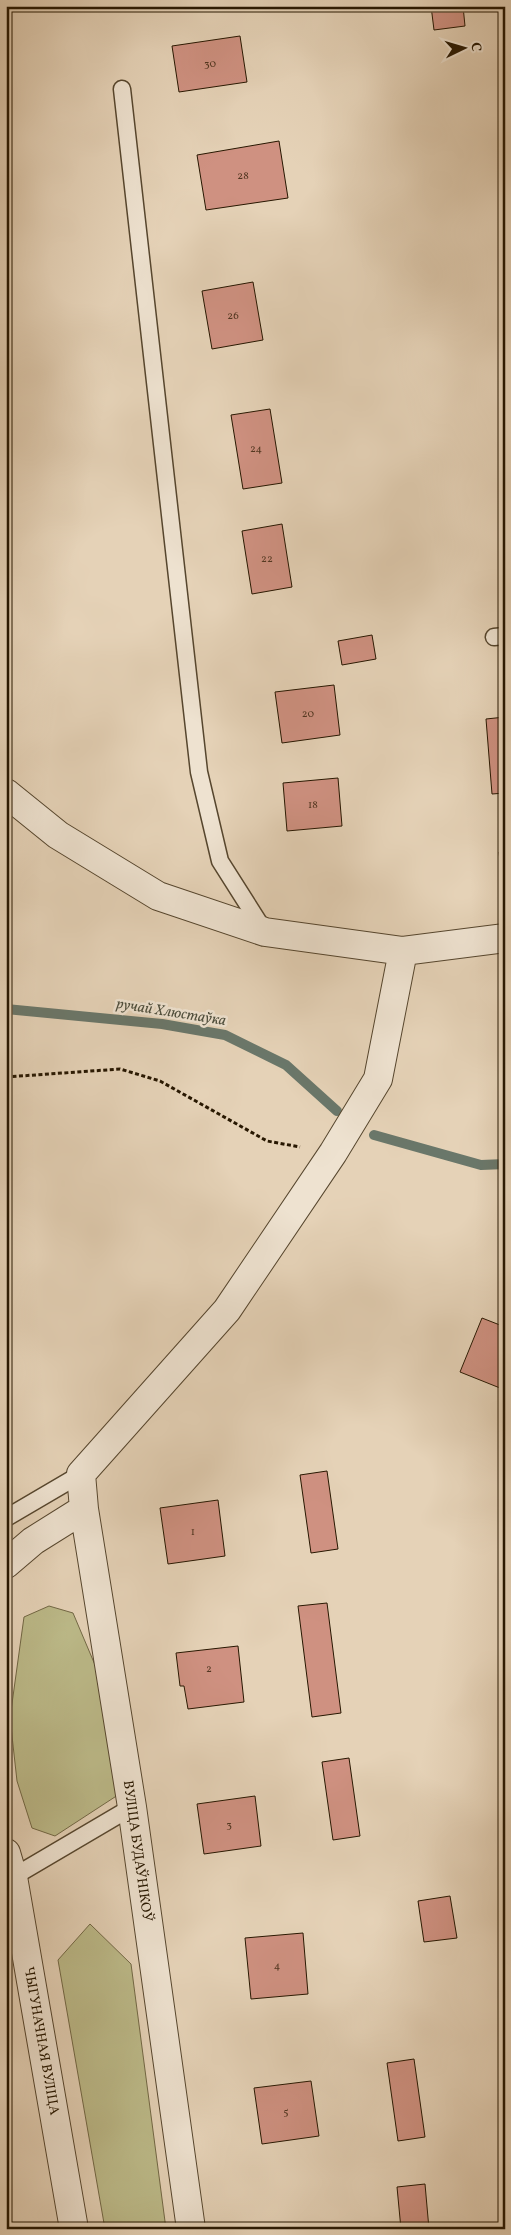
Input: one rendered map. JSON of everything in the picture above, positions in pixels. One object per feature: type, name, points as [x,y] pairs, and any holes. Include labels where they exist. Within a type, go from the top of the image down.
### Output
[{"type":"street","points":[[6,793],[58,835],[158,896],[265,932],[403,951],[505,938]]},
{"type":"street","points":[[81,1474],[227,1310],[333,1153],[378,1078],[403,951]]},
{"type":"street","name":"ВУЛІЦА БУДАЎНІКОЎ","points":[[81,1474],[84,1509],[132,1807],[191,2229]]},
{"type":"street","points":[[6,1564],[33,1541],[84,1509]]},
{"type":"street","name":"ЧЫГУНАЧНАЯ ВУЛІЦА","points":[[9,1865],[74,2229]]},
{"type":"lane","points":[[122,89],[199,772],[220,861],[265,932]]},
{"type":"lane","points":[[6,1518],[81,1474]]},
{"type":"lane","points":[[9,1865],[132,1807]]},
{"type":"path","points":[[6,1077],[120,1069],[160,1081],[267,1141],[333,1153]]},
{"type":"shaded area","points":[[49,1606],[73,1613],[98,1672],[121,1793],[55,1836],[32,1828],[17,1781],[10,1718],[24,1617]]},
{"type":"shaded area","points":[[90,1924],[131,1964],[166,2229],[105,2229],[58,1960]]},
{"type":"building","points":[[431,6],[463,6],[465,26],[434,30]]},
{"type":"building","points":[[240,36],[247,82],[179,92],[172,46]]},
{"type":"building","points":[[279,141],[288,198],[206,210],[197,155]]},
{"type":"building","points":[[253,282],[263,340],[212,349],[202,291]]},
{"type":"building","points":[[270,409],[282,483],[243,489],[231,415]]},
{"type":"building","points":[[282,524],[292,587],[252,594],[242,531]]},
{"type":"building","points":[[372,635],[376,659],[342,665],[338,641]]},
{"type":"building","points":[[334,685],[340,735],[282,743],[275,692]]},
{"type":"building","points":[[505,717],[505,793],[492,794],[486,719]]},
{"type":"building","points":[[338,778],[342,826],[287,831],[283,783]]},
{"type":"building","points":[[505,851],[505,902],[504,902],[499,852]]},
{"type":"building","points":[[482,1318],[505,1327],[505,1390],[460,1372]]},
{"type":"building","points":[[327,1471],[338,1549],[311,1553],[300,1475]]},
{"type":"building","points":[[218,1500],[225,1556],[168,1564],[160,1508]]},
{"type":"building","points":[[327,1603],[341,1713],[312,1717],[298,1606]]},
{"type":"building","points":[[238,1646],[244,1702],[188,1709],[184,1686],[180,1686],[176,1653]]},
{"type":"building","points":[[349,1758],[360,1836],[333,1840],[322,1762]]},
{"type":"building","points":[[255,1796],[261,1846],[204,1854],[197,1804]]},
{"type":"building","points":[[450,1896],[457,1938],[424,1942],[418,1901]]},
{"type":"building","points":[[303,1933],[308,1994],[251,1999],[245,1938]]},
{"type":"building","points":[[414,2059],[425,2137],[398,2141],[387,2063]]},
{"type":"building","points":[[311,2081],[319,2136],[262,2144],[254,2088]]},
{"type":"building","points":[[425,2184],[429,2229],[401,2229],[397,2187]]},
{"type":"waterway","name":"ручай Хлюстаўка","points":[[6,1009],[162,1024],[225,1035],[286,1065],[337,1111]]},
{"type":"waterway","name":"ручай Хлюстаўка","points":[[374,1135],[481,1165],[505,1164]]}]
